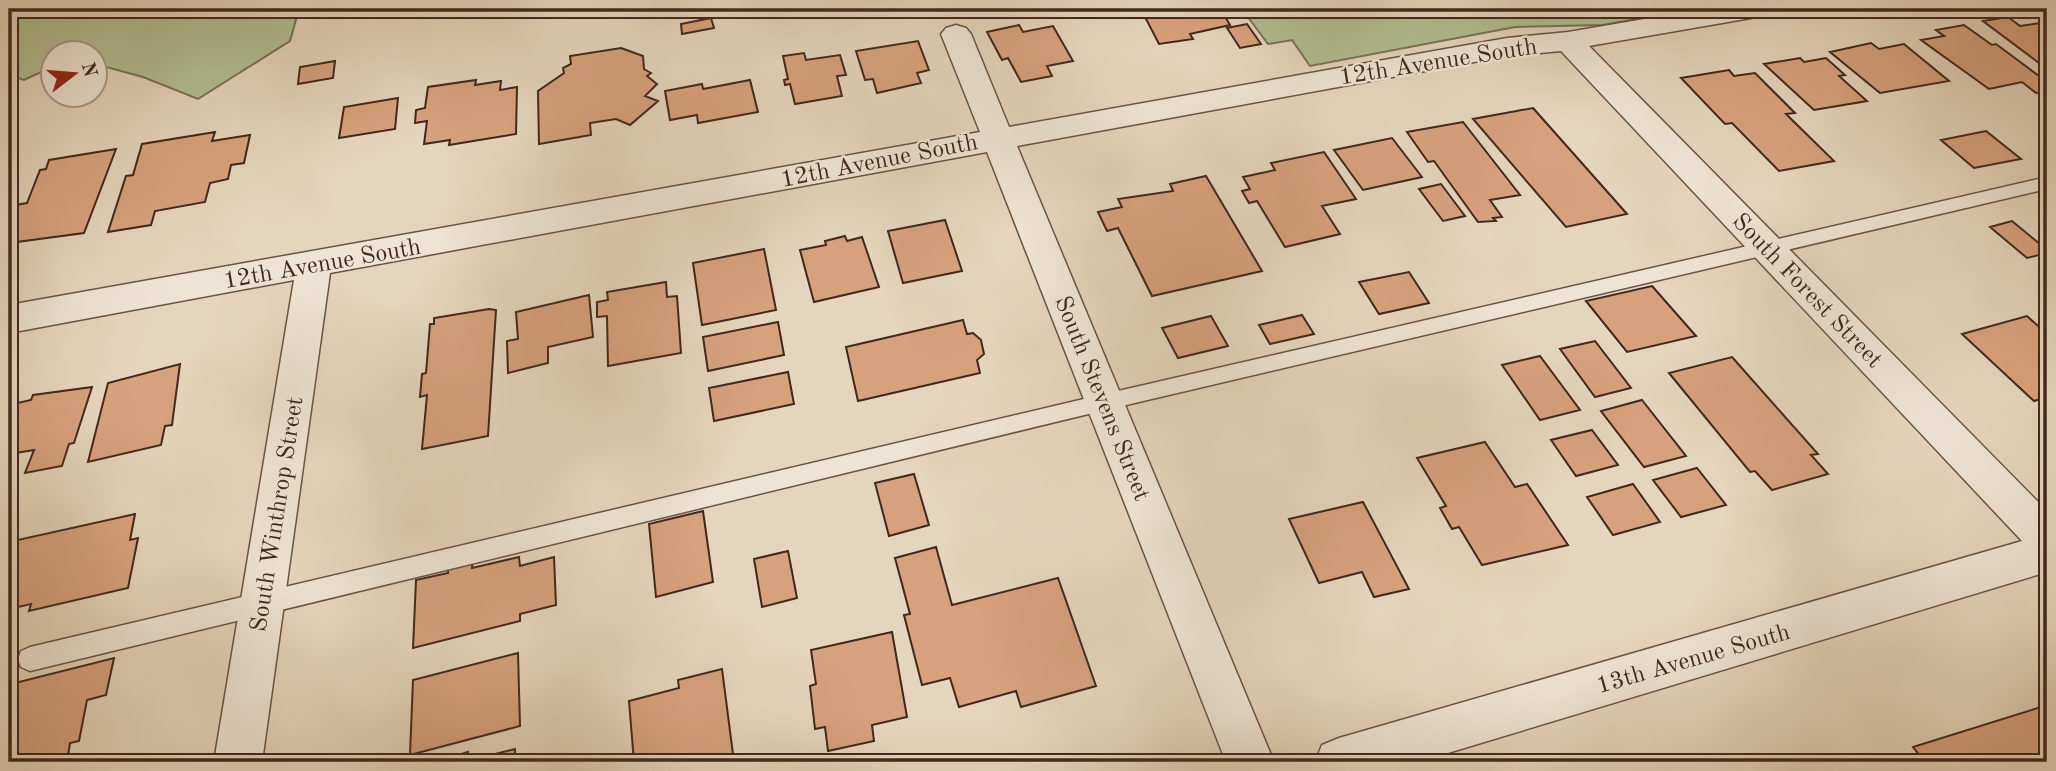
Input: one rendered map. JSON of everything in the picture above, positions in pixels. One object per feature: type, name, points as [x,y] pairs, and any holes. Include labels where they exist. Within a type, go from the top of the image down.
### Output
[{"type":"street","name":"12th Avenue South","points":[[9,319],[1507,47],[1568,41],[1751,9]]},
{"type":"street","name":"South Stevens Street","points":[[957,34],[1250,762]]},
{"type":"street","name":"South Forest Street","points":[[1568,41],[2047,539]]},
{"type":"street","name":"South Winthrop Street","points":[[238,762],[314,265]]},
{"type":"street","name":"13th Avenue South","points":[[1339,762],[2047,553]]},
{"type":"lane","points":[[30,659],[1105,402],[2047,183]]},
{"type":"green space","points":[[9,9],[337,9],[297,16],[290,41],[198,99],[143,77],[108,68],[108,38],[38,38],[38,74],[24,80],[9,75]]},
{"type":"green space","points":[[1242,9],[1693,9],[1603,25],[1515,27],[1310,66],[1292,40],[1268,44]]},
{"type":"building","points":[[1209,9],[1212,14],[1223,13],[1230,25],[1190,34],[1193,39],[1159,44],[1144,15]]},
{"type":"building","points":[[2008,17],[2020,26],[2047,22],[2047,69],[1983,21]]},
{"type":"building","points":[[711,18],[714,28],[682,34],[681,24]]},
{"type":"building","points":[[1247,24],[1261,44],[1240,48],[1227,28]]},
{"type":"building","points":[[1019,25],[1023,32],[1053,26],[1073,61],[1047,66],[1052,76],[1021,82],[1008,58],[1002,60],[987,32]]},
{"type":"building","points":[[1964,25],[1992,45],[1996,44],[2047,82],[2047,91],[2036,93],[2022,82],[1989,89],[1921,40],[1944,36],[1936,30]]},
{"type":"building","points":[[918,41],[929,70],[917,73],[921,83],[877,93],[873,79],[865,80],[856,51]]},
{"type":"building","points":[[1871,43],[1879,49],[1904,44],[1949,81],[1880,93],[1830,52]]},
{"type":"building","points":[[621,48],[643,56],[644,69],[651,73],[647,76],[657,84],[645,96],[658,101],[630,125],[616,119],[590,123],[591,135],[539,144],[538,91],[564,73],[563,68],[571,64],[570,56]]},
{"type":"building","points":[[804,53],[806,60],[840,55],[846,75],[837,76],[842,96],[795,104],[790,84],[785,85],[784,80],[788,79],[783,56]]},
{"type":"building","points":[[1800,58],[1804,62],[1826,58],[1845,75],[1839,76],[1867,101],[1814,110],[1764,64]]},
{"type":"building","points":[[335,61],[333,78],[298,84],[300,67]]},
{"type":"building","points":[[1729,70],[1734,76],[1755,73],[1795,113],[1786,114],[1834,161],[1779,171],[1732,123],[1725,124],[1681,78]]},
{"type":"building","points":[[476,80],[475,85],[501,81],[500,90],[517,87],[516,134],[449,145],[450,140],[424,144],[427,121],[415,123],[416,110],[425,108],[428,87]]},
{"type":"building","points":[[750,80],[758,112],[698,123],[697,115],[670,120],[665,91],[702,84],[703,89]]},
{"type":"building","points":[[398,98],[395,129],[339,138],[344,107]]},
{"type":"building","points":[[1533,108],[1627,214],[1566,227],[1473,119]]},
{"type":"building","points":[[1463,122],[1520,195],[1490,200],[1502,217],[1493,218],[1496,221],[1478,222],[1434,161],[1428,162],[1407,132]]},
{"type":"building","points":[[1986,131],[2021,159],[1974,168],[1941,140]]},
{"type":"building","points":[[215,132],[212,141],[250,135],[244,163],[231,165],[228,179],[210,183],[205,202],[155,211],[151,225],[108,232],[126,176],[133,175],[142,144]]},
{"type":"building","points":[[1392,138],[1422,177],[1363,190],[1334,150]]},
{"type":"building","points":[[116,149],[84,233],[9,243],[9,206],[27,203],[40,170],[46,169],[49,160]]},
{"type":"building","points":[[1324,152],[1356,199],[1322,206],[1340,234],[1285,247],[1257,201],[1249,203],[1242,191],[1250,189],[1243,177],[1275,170],[1271,163]]},
{"type":"building","points":[[1206,176],[1262,271],[1152,296],[1118,228],[1107,231],[1098,212],[1122,207],[1118,199],[1173,191],[1170,184]]},
{"type":"building","points":[[1441,184],[1465,216],[1443,221],[1419,189]]},
{"type":"building","points":[[945,220],[962,271],[903,283],[888,231]]},
{"type":"building","points":[[2012,221],[2047,250],[2047,253],[2027,258],[1990,227]]},
{"type":"building","points":[[845,236],[847,241],[862,237],[879,287],[814,302],[800,250],[826,245],[825,241]]},
{"type":"building","points":[[764,249],[776,310],[702,325],[693,263]]},
{"type":"building","points":[[1409,272],[1429,303],[1379,314],[1359,282]]},
{"type":"building","points":[[666,282],[667,297],[677,296],[681,353],[608,366],[607,316],[597,317],[597,302],[608,300],[607,292]]},
{"type":"building","points":[[1652,286],[1696,336],[1627,352],[1586,301]]},
{"type":"building","points":[[589,295],[593,337],[548,347],[548,363],[508,373],[507,341],[518,339],[516,312]]},
{"type":"building","points":[[496,310],[488,436],[422,449],[427,395],[420,397],[422,374],[426,373],[430,324],[434,324],[434,318]]},
{"type":"building","points":[[1302,315],[1314,334],[1270,344],[1259,325]]},
{"type":"building","points":[[1211,316],[1228,346],[1178,358],[1162,328]]},
{"type":"building","points":[[2027,316],[2047,334],[2047,397],[2034,401],[1962,334]]},
{"type":"building","points":[[963,320],[967,334],[973,333],[981,340],[984,354],[977,360],[980,373],[858,401],[846,347]]},
{"type":"building","points":[[778,322],[784,355],[708,371],[703,337]]},
{"type":"building","points":[[1595,341],[1631,388],[1595,397],[1560,349]]},
{"type":"building","points":[[1540,356],[1580,410],[1540,420],[1502,365]]},
{"type":"building","points":[[1732,357],[1818,454],[1811,455],[1828,474],[1772,490],[1755,471],[1750,472],[1669,373]]},
{"type":"building","points":[[180,364],[172,425],[165,426],[161,445],[88,462],[108,383]]},
{"type":"building","points":[[788,372],[794,404],[714,421],[709,388]]},
{"type":"building","points":[[92,387],[74,443],[69,444],[62,466],[25,473],[34,450],[9,454],[9,405],[31,400],[33,395]]},
{"type":"building","points":[[1642,400],[1686,456],[1644,467],[1601,411]]},
{"type":"building","points":[[1592,430],[1618,465],[1576,476],[1551,440]]},
{"type":"building","points":[[1485,442],[1515,487],[1527,484],[1568,545],[1482,565],[1459,527],[1452,529],[1440,508],[1446,506],[1417,458]]},
{"type":"building","points":[[1697,468],[1726,505],[1681,517],[1653,480]]},
{"type":"building","points":[[914,474],[929,525],[889,536],[875,483]]},
{"type":"building","points":[[1633,484],[1660,522],[1613,535],[1587,497]]},
{"type":"building","points":[[1363,502],[1409,589],[1374,597],[1362,572],[1319,583],[1289,519]]},
{"type":"building","points":[[703,511],[713,582],[656,597],[649,524]]},
{"type":"building","points":[[135,514],[130,540],[138,538],[128,588],[29,611],[31,604],[9,609],[9,553],[13,541]]},
{"type":"building","points":[[936,547],[952,605],[1058,578],[1096,686],[1021,707],[1016,691],[959,707],[950,678],[922,685],[904,615],[910,614],[895,558]]},
{"type":"building","points":[[788,551],[797,598],[762,607],[754,559]]},
{"type":"building","points":[[519,557],[520,566],[554,557],[556,605],[520,614],[520,621],[413,648],[416,580],[448,573],[448,564],[473,559],[472,568]]},
{"type":"building","points":[[892,632],[907,717],[872,725],[874,741],[828,751],[825,727],[815,729],[810,686],[816,684],[811,650]]},
{"type":"building","points":[[518,653],[520,726],[410,755],[413,680]]},
{"type":"building","points":[[114,658],[106,695],[87,700],[79,741],[70,743],[67,762],[9,762],[11,684]]},
{"type":"building","points":[[722,669],[734,762],[634,762],[629,701],[679,688],[678,680]]},
{"type":"building","points":[[2041,707],[2047,714],[2047,762],[1925,762],[1913,747]]},
{"type":"building","points":[[515,749],[515,762],[436,762],[468,752],[467,761]]}]
